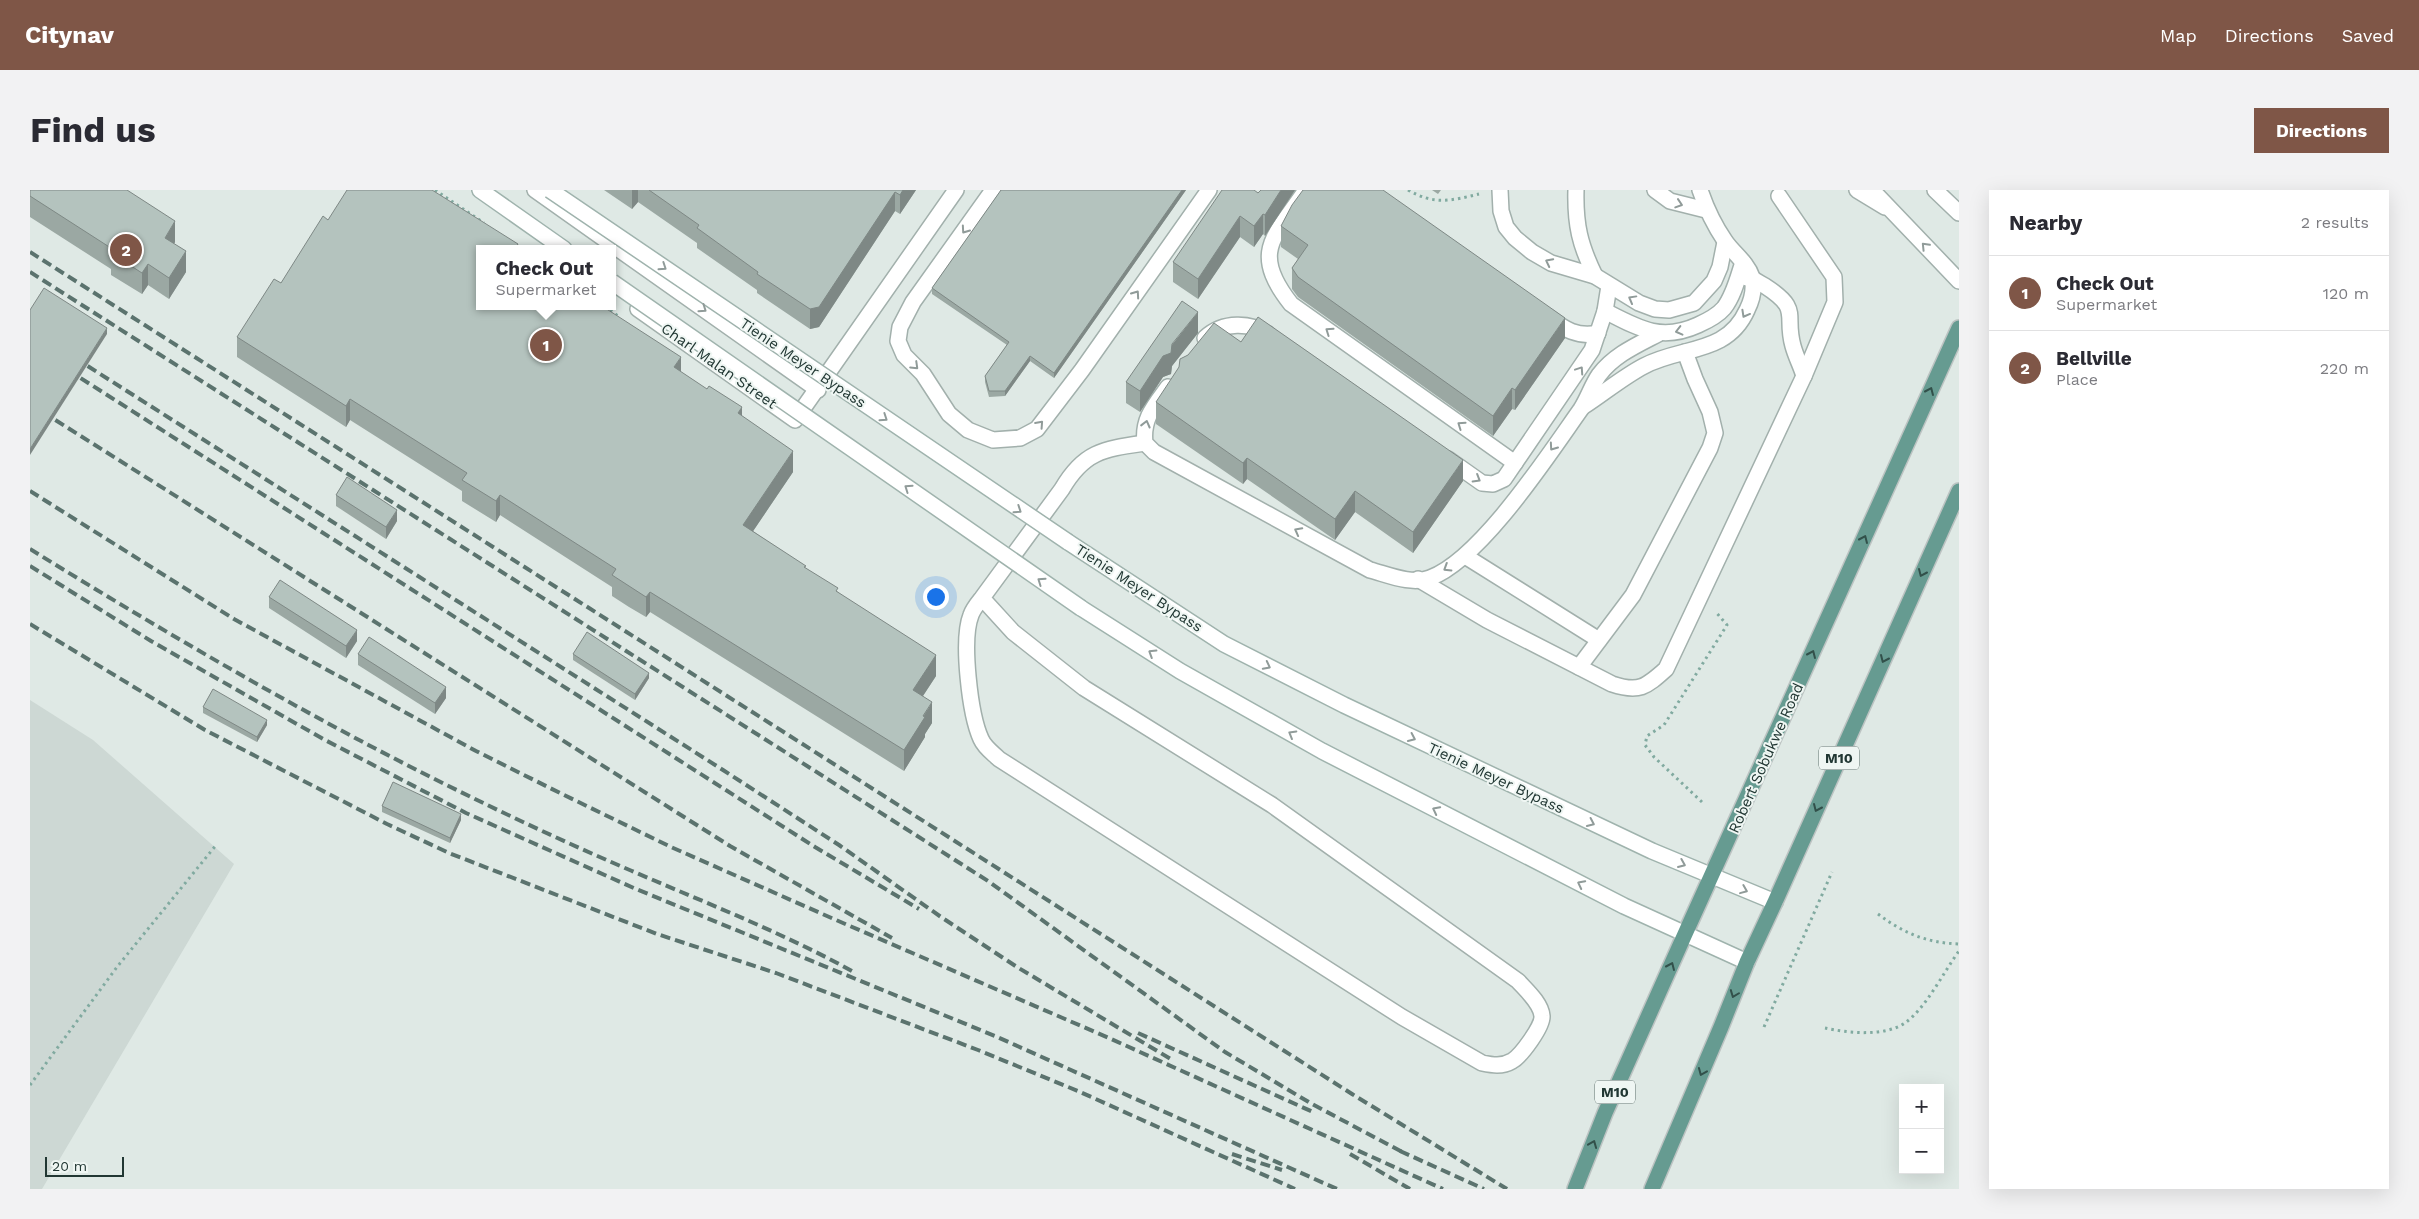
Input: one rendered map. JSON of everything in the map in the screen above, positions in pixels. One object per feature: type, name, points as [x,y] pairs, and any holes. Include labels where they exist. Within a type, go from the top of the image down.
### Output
[{"type":"main road","points":[[470,190],[547,245]]},
{"type":"main road","points":[[480,190],[558,245]]},
{"type":"main road","points":[[535,190],[613,245]]},
{"type":"main road","name":"Tienie Meyer Bypass","points":[[550,190],[1034,520],[1224,644],[1344,706],[1652,852],[1776,902]]},
{"type":"main road","name":"Charl Malan Street","points":[[616,294],[795,420],[818,390],[956,190]]},
{"type":"main road","points":[[993,190],[913,302],[900,327],[898,341],[904,354],[923,374],[949,414],[968,430],[993,440],[1020,438],[1037,429],[1082,370],[1209,190]]},
{"type":"main road","points":[[1306,190],[1272,241],[1269,254],[1269,270],[1277,287],[1291,304],[1516,463]]},
{"type":"main road","points":[[1576,190],[1577,230],[1581,248],[1595,276]]},
{"type":"main road","points":[[1655,190],[1670,201],[1706,210]]},
{"type":"main road","points":[[1582,407],[1644,366],[1662,358],[1721,340],[1735,330],[1751,302],[1754,286],[1745,278],[1743,262],[1725,242],[1706,210],[1700,190]]},
{"type":"main road","points":[[1857,190],[1891,210]]},
{"type":"main road","points":[[1872,190],[1959,281]]},
{"type":"main road","points":[[1936,190],[1959,213]]},
{"type":"main road","points":[[1493,191],[1506,227],[1515,238],[1551,263],[1595,276],[1639,303],[1655,309],[1669,310],[1694,303],[1714,281],[1720,267],[1725,242]]},
{"type":"main road","points":[[1418,579],[1486,620],[1627,689],[1647,685],[1666,669],[1804,376],[1835,302],[1834,277],[1779,196]]},
{"type":"main road","points":[[616,247],[818,390]]},
{"type":"main road","points":[[1745,278],[1781,298],[1786,304],[1791,314],[1793,347],[1804,376]]},
{"type":"main road","points":[[1605,312],[1637,328],[1658,334],[1675,333],[1708,320],[1723,309],[1745,278]]},
{"type":"main road","points":[[616,285],[1074,603],[1180,671],[1322,751],[1624,906],[1747,962]]},
{"type":"main road","points":[[1434,450],[1482,482],[1493,484],[1504,479],[1592,350],[1605,312],[1609,286]]},
{"type":"main road","points":[[1533,307],[1573,332],[1588,335],[1598,333]]},
{"type":"main road","points":[[1195,350],[1210,333],[1235,325],[1260,328],[1284,345]]},
{"type":"main road","name":"Robert Sobukwe Road","points":[[1575,1189],[1606,1113],[1685,934],[1959,328]]},
{"type":"main road","points":[[982,598],[1014,632],[1084,688],[1272,805],[1518,981],[1535,1000],[1542,1015],[1540,1024],[1526,1046],[1512,1061],[1496,1066],[1482,1063],[1402,1017],[999,759],[982,741],[976,727],[968,672],[967,641],[969,626],[972,614],[982,598],[1071,472],[1085,459],[1097,452],[1110,448],[1145,443],[1169,461],[1370,570],[1406,580],[1430,578],[1465,556],[1528,483],[1582,407],[1599,375],[1620,354],[1658,334]]},
{"type":"main road","points":[[1579,667],[1633,595],[1710,448],[1715,433],[1710,412],[1695,379],[1686,352]]},
{"type":"main road","points":[[1145,443],[1144,425],[1147,416],[1171,383]]},
{"type":"main road","name":"M10","points":[[1652,1189],[1747,962],[1776,902],[1959,491]]},
{"type":"main road","points":[[1465,556],[1599,640]]},
{"type":"path","points":[[435,190],[492,228]]},
{"type":"path","points":[[1408,190],[1428,200],[1444,201],[1493,191]]},
{"type":"path","points":[[458,217],[463,208]]},
{"type":"path","points":[[1699,600],[1719,614],[1727,625],[1664,725],[1647,736],[1645,745],[1654,757],[1702,802]]},
{"type":"path","points":[[30,1085],[117,967],[217,844]]},
{"type":"path","points":[[1764,1026],[1832,872]]},
{"type":"path","points":[[1878,914],[1917,938],[1942,944],[1959,944]]},
{"type":"path","points":[[1825,1028],[1854,1032],[1888,1030],[1904,1023],[1918,1011],[1959,952]]},
{"type":"shaded area","points":[[30,700],[93,740],[234,864],[42,1189],[30,1189]]},
{"type":"building","points":[[30,190],[127,190],[175,221],[165,238],[186,251],[169,278],[148,264],[142,273],[111,253],[114,250],[30,196]]},
{"type":"building","points":[[347,190],[432,190],[518,244],[476,245],[476,310],[608,310],[681,357],[674,367],[707,389],[709,386],[742,407],[738,413],[793,451],[743,525],[838,588],[836,591],[936,655],[913,690],[932,702],[923,716],[925,717],[904,750],[650,592],[646,597],[612,575],[616,569],[500,495],[496,501],[462,480],[467,473],[350,399],[346,406],[237,337],[274,279],[281,283],[323,216],[328,220]]},
{"type":"building","points":[[649,190],[903,190],[900,195],[895,192],[819,307],[810,309],[757,274],[758,272],[697,228],[699,225]]},
{"type":"building","points":[[1001,190],[1182,190],[1054,373],[1030,356],[1005,391],[989,391],[985,376],[1009,342],[932,288]]},
{"type":"building","points":[[1222,190],[1254,190],[1258,193],[1261,190],[1281,190],[1265,215],[1263,214],[1254,226],[1240,216],[1198,279],[1173,262]]},
{"type":"building","points":[[1303,190],[1383,190],[1565,318],[1515,390],[1512,388],[1493,416],[1298,277],[1292,268],[1308,245],[1281,226],[1292,205]]},
{"type":"building","points":[[44,288],[107,328],[30,449],[30,310]]},
{"type":"building","points":[[1182,301],[1198,312],[1172,344],[1171,353],[1163,356],[1140,391],[1126,382]]},
{"type":"building","points":[[1258,317],[1463,460],[1413,532],[1355,491],[1335,519],[1247,458],[1243,463],[1156,402],[1179,367],[1180,359],[1188,355],[1214,323],[1241,342]]},
{"type":"building","points":[[347,477],[397,510],[386,527],[336,495]]},
{"type":"building","points":[[280,580],[357,630],[346,646],[269,597]]},
{"type":"building","points":[[587,632],[649,673],[635,694],[573,654]]},
{"type":"building","points":[[369,637],[446,687],[435,703],[358,654]]},
{"type":"building","points":[[213,689],[267,720],[257,737],[203,707]]},
{"type":"building","points":[[393,782],[461,814],[450,838],[382,806]]},
{"type":"railway","points":[[30,252],[1352,1094],[1507,1189]]},
{"type":"railway","points":[[30,272],[988,881],[1225,1052],[1312,1104],[1406,1154]]},
{"type":"railway","points":[[75,358],[723,770],[839,845],[941,917],[1017,967],[1174,1061]]},
{"type":"railway","points":[[68,370],[815,847],[919,909]]},
{"type":"railway","points":[[30,404],[730,846],[892,938]]},
{"type":"railway","points":[[30,491],[234,619],[476,751],[560,793],[671,847],[1109,1038],[1443,1189]]},
{"type":"railway","points":[[30,549],[247,679],[414,769],[551,835],[771,931],[852,971]]},
{"type":"railway","points":[[30,566],[151,641],[325,740],[466,813],[636,889],[995,1036],[1337,1189]]},
{"type":"railway","points":[[30,624],[205,730],[387,824],[449,853],[657,934],[776,973],[978,1050],[1078,1091],[1295,1189]]},
{"type":"railway","points":[[1138,1033],[1313,1112]]},
{"type":"railway","points":[[1400,1151],[1484,1189]]},
{"type":"railway","points":[[1232,1154],[1282,1170]]},
{"type":"railway","points":[[1350,1154],[1410,1189]]},
{"type":"place","name":"Bellville","points":[[126,250]]},
{"type":"place","name":"Check Out","points":[[546,345]]}]
